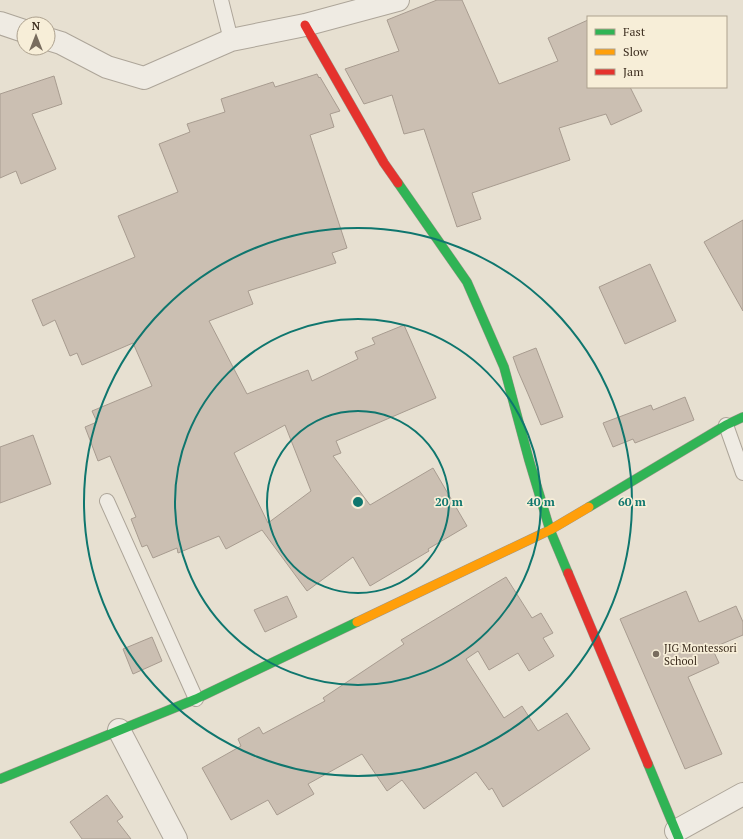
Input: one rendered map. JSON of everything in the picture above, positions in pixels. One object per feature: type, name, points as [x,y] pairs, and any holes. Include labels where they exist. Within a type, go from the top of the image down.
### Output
[{"type":"street","points":[[56,41],[108,67],[144,78],[231,40],[305,25],[398,0]]},
{"type":"street","points":[[0,23],[16,28]]},
{"type":"street","points":[[305,25],[384,163],[467,282],[504,366],[529,460],[550,530],[677,835],[743,794]]},
{"type":"street","points":[[0,779],[196,699],[550,530],[726,425],[743,417]]},
{"type":"street","points":[[119,730],[176,839]]},
{"type":"lane","points":[[221,0],[231,40]]},
{"type":"lane","points":[[726,425],[743,473]]},
{"type":"lane","points":[[108,501],[196,699]]},
{"type":"building","points":[[437,0],[462,0],[499,84],[558,61],[548,38],[587,20],[587,88],[630,88],[642,111],[611,125],[606,114],[559,128],[570,160],[472,193],[481,219],[457,227],[424,129],[404,134],[392,95],[364,104],[345,69],[399,51],[387,20]]},
{"type":"building","points":[[317,74],[340,111],[330,114],[334,127],[310,135],[347,248],[332,253],[336,263],[248,291],[253,304],[209,321],[247,394],[308,370],[312,381],[358,359],[355,352],[375,344],[372,338],[404,325],[436,398],[336,441],[341,453],[333,456],[370,505],[433,468],[467,526],[428,549],[429,551],[370,586],[353,557],[307,591],[262,530],[226,549],[219,536],[178,553],[177,548],[153,558],[147,545],[142,547],[131,519],[136,517],[110,456],[98,461],[85,427],[97,422],[92,411],[152,386],[133,343],[82,365],[77,353],[70,356],[55,320],[43,326],[32,300],[135,257],[118,216],[178,192],[159,144],[190,132],[187,124],[225,112],[221,99],[273,82],[275,87]],"holes":[[[285,425],[311,491],[268,523],[234,453]]]},
{"type":"building","points":[[54,76],[62,104],[32,114],[56,169],[21,184],[16,171],[0,178],[0,94]]},
{"type":"building","points":[[743,220],[743,311],[704,242]]},
{"type":"building","points":[[650,264],[676,321],[625,344],[599,287]]},
{"type":"building","points":[[536,348],[563,417],[541,425],[513,357]]},
{"type":"building","points":[[685,397],[694,420],[635,443],[633,439],[613,447],[603,423],[651,405],[653,410]]},
{"type":"building","points":[[33,435],[51,484],[0,503],[0,447]]},
{"type":"building","points":[[506,577],[532,618],[541,613],[553,633],[543,638],[554,656],[529,671],[518,653],[489,670],[478,651],[466,659],[504,718],[522,706],[538,731],[567,713],[590,749],[503,807],[492,788],[489,790],[476,772],[424,809],[402,780],[387,791],[362,754],[308,784],[314,794],[277,815],[268,800],[231,820],[202,768],[241,746],[238,739],[259,727],[263,734],[325,701],[323,698],[404,644],[401,640]]},
{"type":"building","points":[[686,591],[699,622],[736,606],[743,622],[743,635],[712,648],[719,663],[688,677],[722,754],[685,769],[620,619]]},
{"type":"building","points":[[287,596],[297,617],[265,632],[254,610]]},
{"type":"building","points":[[152,637],[162,661],[133,674],[123,649]]},
{"type":"building","points":[[107,795],[123,817],[117,821],[131,839],[82,839],[70,822]]},
{"type":"traffic: fast","points":[[398,183],[467,282],[504,367],[550,530],[568,573]]},
{"type":"traffic: fast","points":[[589,507],[726,425],[743,417]]},
{"type":"traffic: fast","points":[[0,779],[196,699],[357,622]]},
{"type":"traffic: fast","points":[[648,764],[679,839]]},
{"type":"traffic: slow","points":[[357,622],[550,530],[589,507]]},
{"type":"traffic: jam","points":[[305,25],[384,163],[398,183]]},
{"type":"traffic: jam","points":[[568,573],[648,764]]},
{"type":"place","name":"JIG Montessori School","points":[[656,654]]}]
